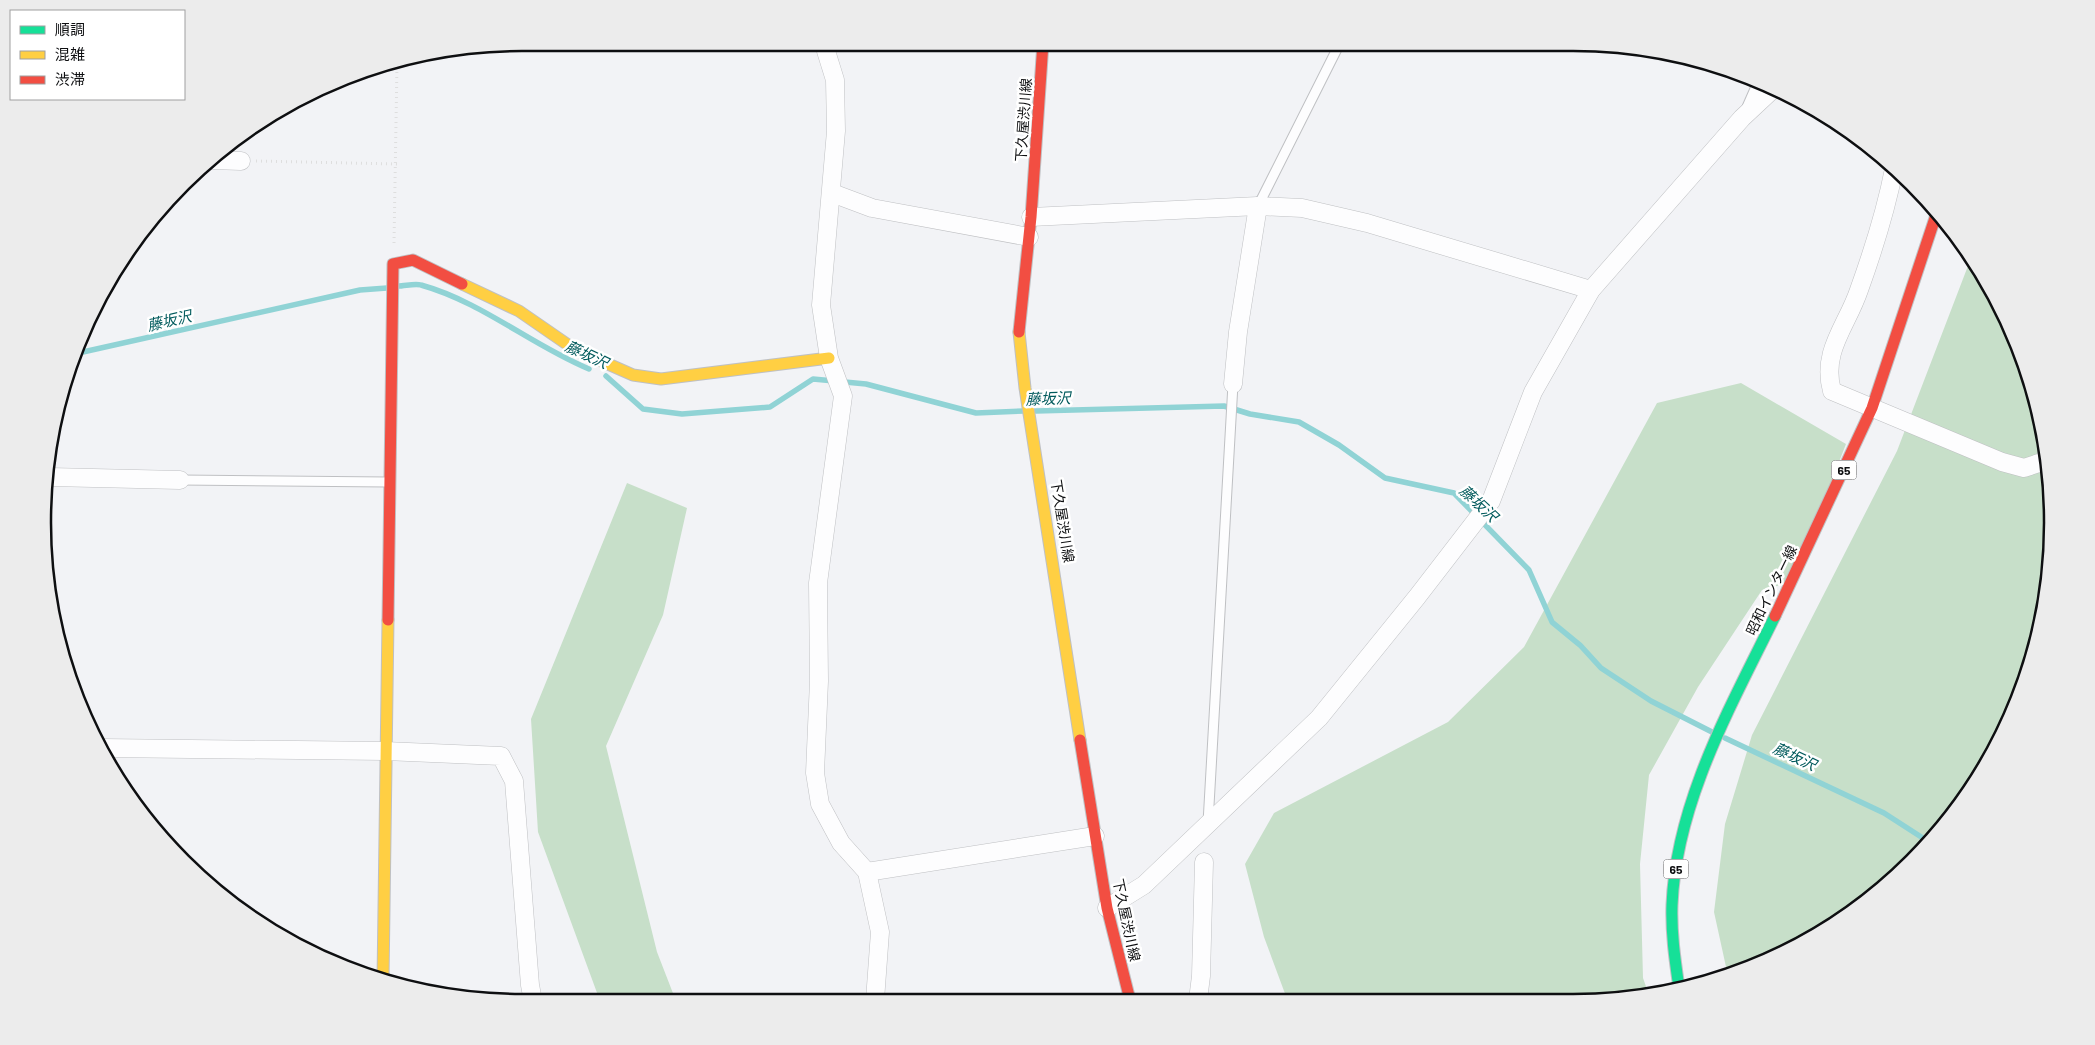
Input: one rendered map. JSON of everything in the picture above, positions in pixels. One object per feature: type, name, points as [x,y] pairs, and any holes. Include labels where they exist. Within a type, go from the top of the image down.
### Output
[{"type":"main road","name":"下久屋渋川線","points":[[1042,51],[1031,217],[1019,331],[1025,388],[1034,434],[1095,836],[1108,908],[1129,994]]},
{"type":"main road","name":"昭和インター線","points":[[1678,982],[1673,949],[1673,896],[1678,854],[1690,806],[1724,718],[1792,582],[1872,408],[1935,222]]},
{"type":"main road","points":[[383,973],[384,750],[392,482],[394,264],[413,260],[519,311],[574,349],[633,375],[661,379],[829,358]]},
{"type":"street","points":[[826,51],[835,80],[836,131],[821,305],[829,358],[843,396],[818,583],[819,682],[815,773],[820,804],[841,843],[867,872],[880,932],[875,994]]},
{"type":"street","points":[[1108,908],[1144,884],[1319,718],[1417,597],[1491,501],[1533,392],[1591,290],[1742,118],[1768,94]]},
{"type":"street","points":[[222,160],[241,161]]},
{"type":"street","points":[[1892,177],[1888,199],[1858,292],[1830,355],[1828,377],[1832,391],[2002,462],[2024,468],[2040,463]]},
{"type":"street","points":[[832,193],[872,208],[1029,237]]},
{"type":"street","points":[[1031,217],[1258,206],[1302,208],[1367,223],[1591,290]]},
{"type":"street","points":[[1233,384],[1238,332],[1258,206]]},
{"type":"street","points":[[53,477],[180,480]]},
{"type":"street","points":[[109,748],[384,750],[501,756],[514,781],[532,993]]},
{"type":"street","points":[[867,872],[1095,836]]},
{"type":"street","points":[[1199,994],[1201,976],[1204,862]]},
{"type":"lane","points":[[1258,206],[1336,51]]},
{"type":"lane","points":[[1742,118],[1755,88]]},
{"type":"lane","points":[[1208,823],[1233,384]]},
{"type":"lane","points":[[180,480],[392,482]]},
{"type":"path","points":[[394,264],[397,68]]},
{"type":"path","points":[[241,161],[397,164]]},
{"type":"green space","points":[[1968,267],[1995,314],[2019,371],[2035,431],[2040,461],[2044,522],[2040,584],[2028,644],[2019,674],[2008,703],[1981,758],[1946,809],[1906,856],[1859,896],[1808,931],[1753,958],[1726,968],[1714,912],[1725,824],[1752,735],[1897,451]]},
{"type":"green space","points":[[1741,383],[1846,444],[1792,582],[1762,590],[1698,687],[1649,775],[1640,864],[1643,978],[1646,988],[1603,993],[1572,994],[1285,994],[1264,937],[1245,864],[1274,813],[1448,722],[1524,647],[1657,403]]},
{"type":"green space","points":[[627,483],[687,508],[663,615],[606,746],[657,952],[673,994],[597,994],[538,832],[531,719]]},
{"type":"waterway","name":"藤坂沢","points":[[398,286],[419,284],[465,302],[589,369]]},
{"type":"waterway","name":"藤坂沢","points":[[83,352],[360,290],[387,288]]},
{"type":"waterway","name":"藤坂沢","points":[[606,376],[643,409],[682,414],[770,407],[813,379],[866,384],[976,413],[1024,411]]},
{"type":"waterway","name":"藤坂沢","points":[[1036,411],[1224,406],[1250,414],[1299,422],[1339,445],[1385,478],[1454,493],[1529,570],[1552,622],[1580,645],[1601,668],[1651,701],[1712,732]]},
{"type":"waterway","name":"藤坂沢","points":[[1725,738],[1884,813],[1923,838]]},
{"type":"traffic: fast","points":[[1678,982],[1672,905],[1676,867],[1684,829],[1708,756],[1775,616]]},
{"type":"traffic: slow","points":[[462,284],[519,311],[574,349],[633,375],[661,379],[829,358]]},
{"type":"traffic: slow","points":[[1019,332],[1025,388],[1080,740]]},
{"type":"traffic: slow","points":[[383,973],[388,620]]},
{"type":"traffic: jam","points":[[1019,332],[1031,217],[1042,51]]},
{"type":"traffic: jam","points":[[1775,616],[1872,408],[1934,221]]},
{"type":"traffic: jam","points":[[388,620],[393,264],[413,260],[462,284]]},
{"type":"traffic: jam","points":[[1080,740],[1107,908],[1128,994]]}]
